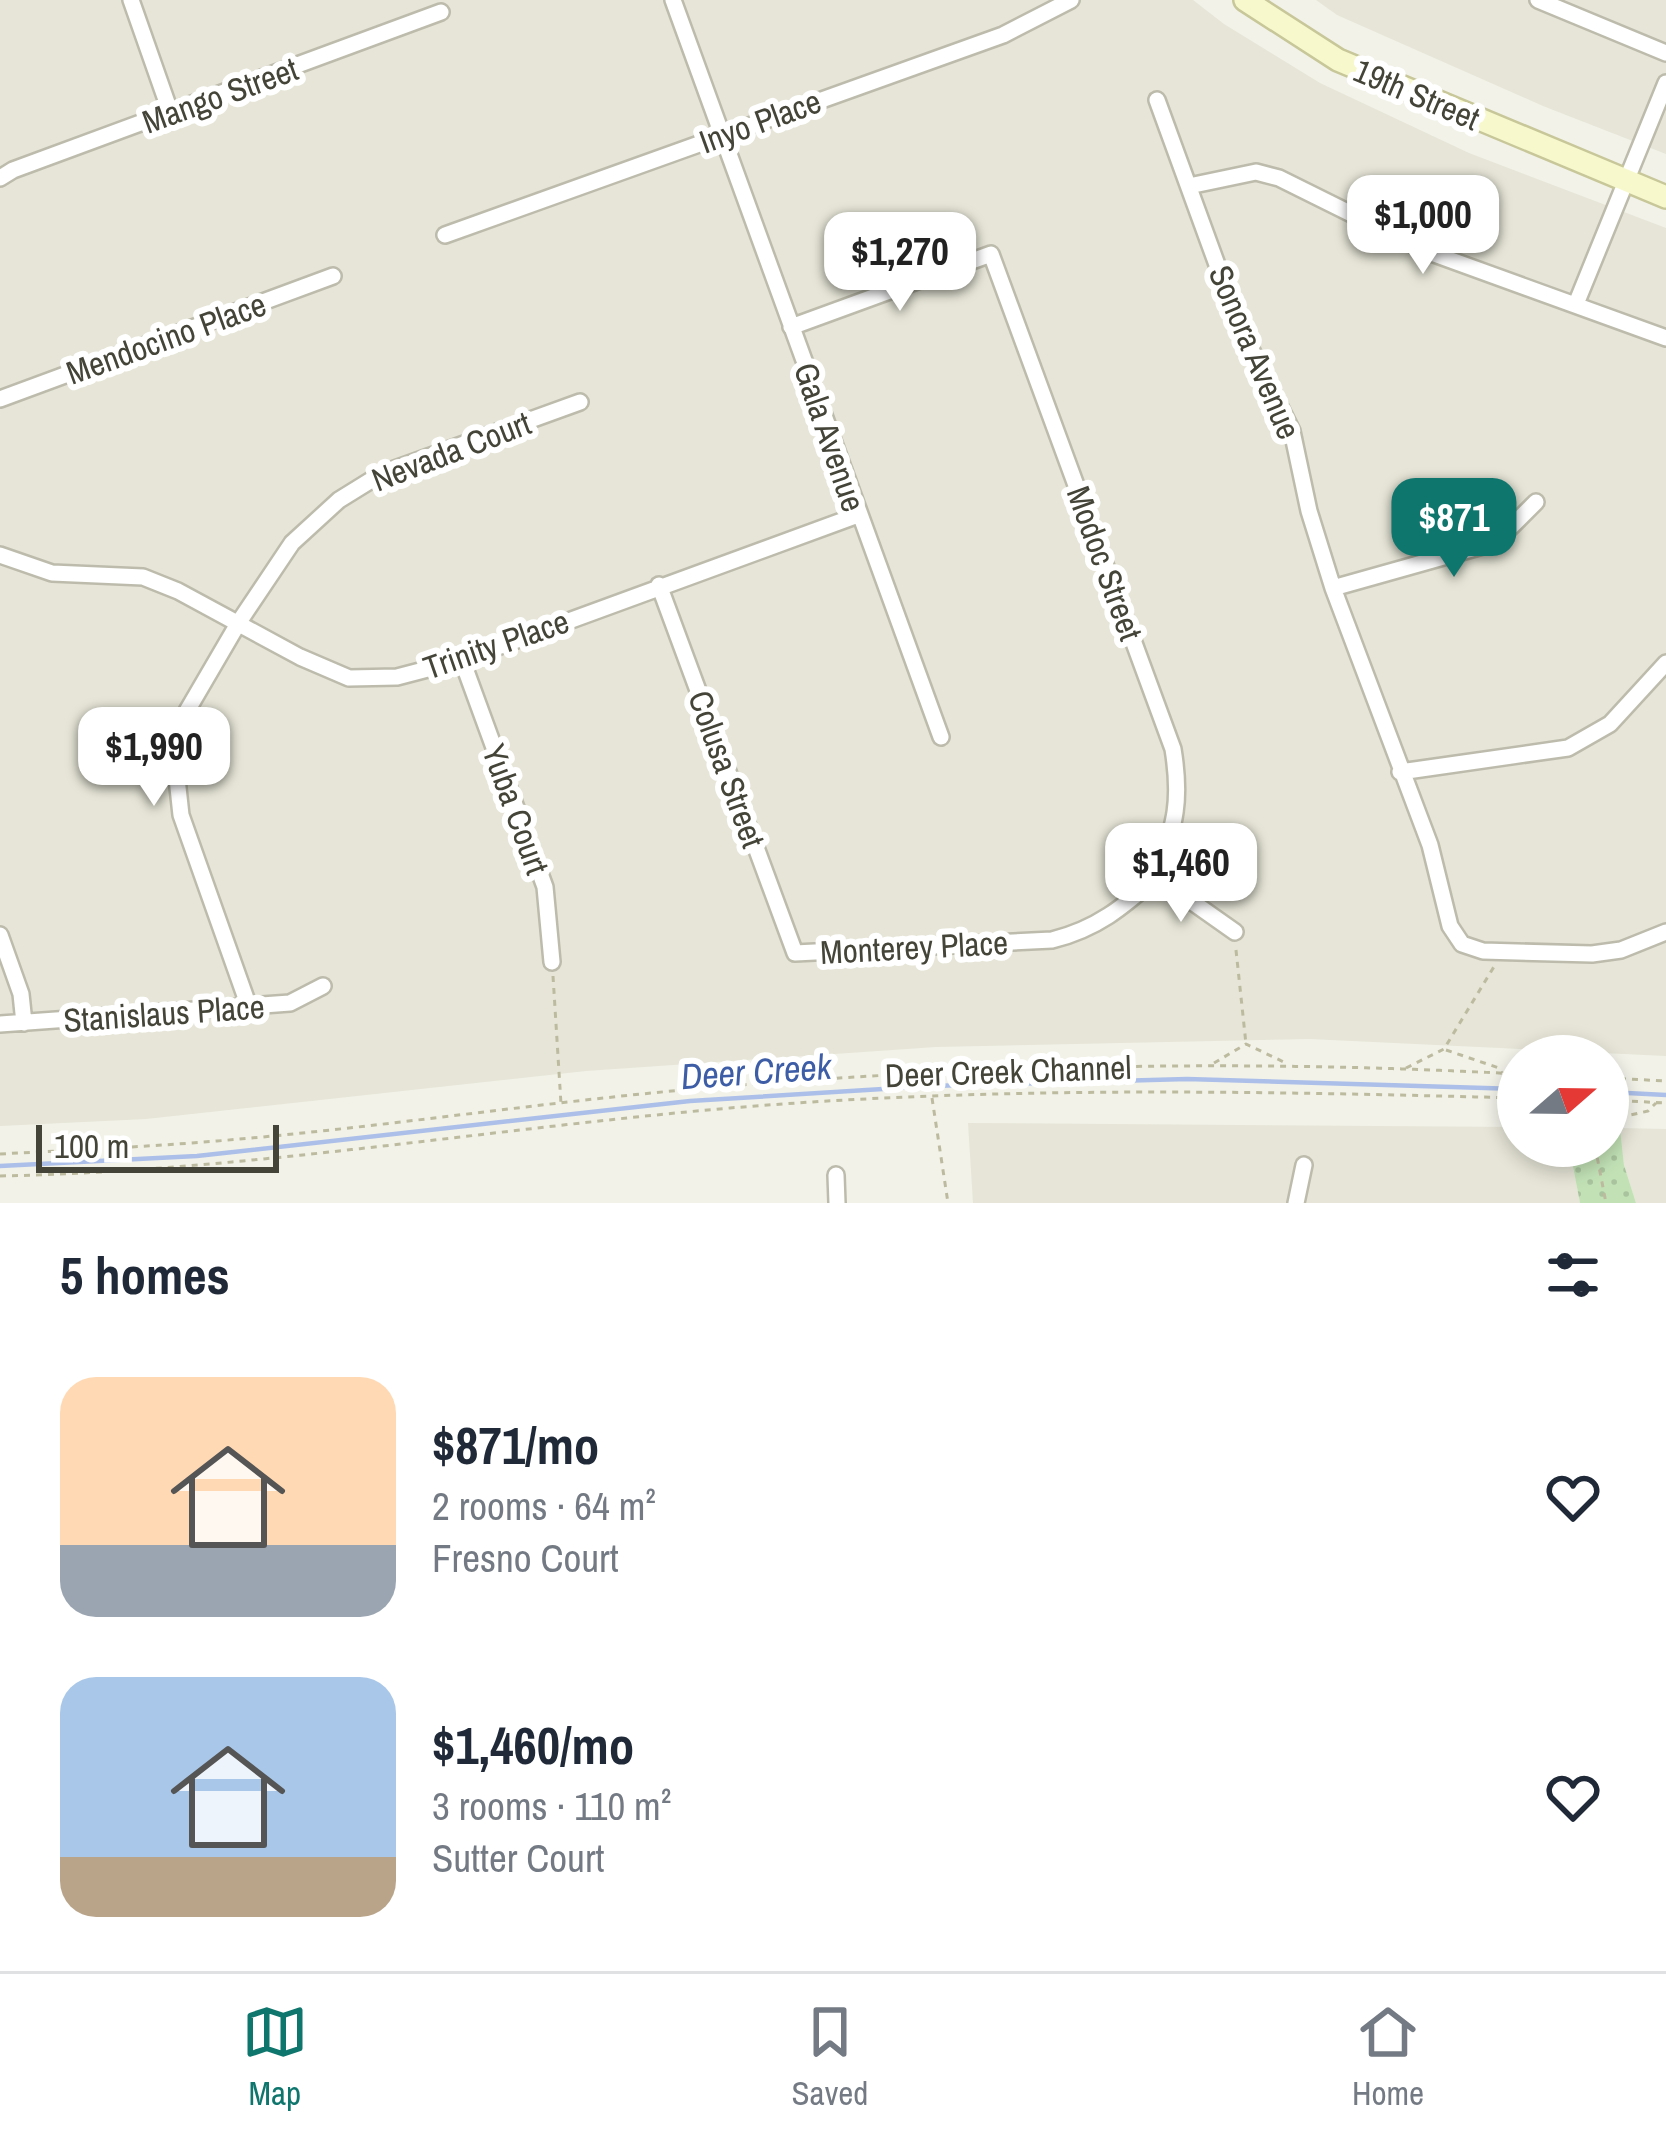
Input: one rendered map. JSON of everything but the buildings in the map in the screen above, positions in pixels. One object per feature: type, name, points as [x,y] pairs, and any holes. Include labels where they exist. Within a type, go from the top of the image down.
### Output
[{"type":"street","points":[[131,0],[171,114]]},
{"type":"street","name":"Gala Avenue","points":[[673,0],[941,737]]},
{"type":"street","name":"Inyo Place","points":[[445,235],[1003,35],[1071,0]]},
{"type":"street","name":"19th Street","points":[[1245,0],[1338,60],[1666,197]]},
{"type":"street","points":[[1538,0],[1666,52]]},
{"type":"street","name":"Mango Street","points":[[0,178],[440,12]]},
{"type":"street","points":[[1576,304],[1666,83]]},
{"type":"street","name":"Sonora Avenue","points":[[1157,100],[1239,325],[1292,431],[1309,511],[1333,588],[1430,845],[1450,926],[1462,944],[1503,951]]},
{"type":"street","points":[[1189,186],[1256,172],[1279,178],[1426,251],[1666,338]]},
{"type":"street","name":"Modoc Street","points":[[791,327],[991,254],[1173,748],[1180,789],[1157,877]]},
{"type":"street","name":"Mendocino Place","points":[[0,399],[333,276]]},
{"type":"street","name":"Nevada Court","points":[[249,1007],[181,815],[175,760],[180,723],[239,622],[312,521],[381,474],[580,402]]},
{"type":"street","points":[[1333,588],[1486,544],[1504,534],[1535,502]]},
{"type":"street","name":"Trinity Place","points":[[0,555],[52,573],[143,577],[349,678],[397,677],[462,660],[858,515]]},
{"type":"street","name":"Colusa Street","points":[[659,585],[795,953]]},
{"type":"street","name":"Yuba Court","points":[[462,660],[545,887],[552,962]]},
{"type":"street","points":[[1400,772],[1568,748],[1610,724],[1666,663]]},
{"type":"street","points":[[1157,877],[1234,932]]},
{"type":"street","name":"Monterey Place","points":[[795,953],[1052,940],[1083,933],[1109,919],[1157,877]]},
{"type":"street","points":[[1503,951],[1592,954],[1621,950],[1666,932]]},
{"type":"street","points":[[0,935],[22,994],[24,1023]]},
{"type":"street","name":"Stanislaus Place","points":[[0,1024],[290,1003],[323,986]]},
{"type":"street","points":[[1297,1203],[1304,1165]]},
{"type":"street","points":[[836,1175],[837,1203]]},
{"type":"path","points":[[1234,932],[1246,1044]]},
{"type":"path","points":[[1405,1069],[1444,1049],[1503,951]]},
{"type":"path","points":[[552,962],[561,1104]]},
{"type":"path","points":[[1246,1044],[1285,1059],[1289,1066]]},
{"type":"path","points":[[1210,1067],[1246,1044]]},
{"type":"path","points":[[1444,1049],[1497,1067]]},
{"type":"path","points":[[0,1154],[216,1141],[823,1079],[1289,1066],[1497,1073]]},
{"type":"path","points":[[1629,1079],[1666,1081]]},
{"type":"path","name":"Deer Creek Channel","points":[[0,1176],[231,1162],[734,1108],[932,1096],[1197,1090],[1497,1097]]},
{"type":"path","points":[[932,1096],[948,1203]]},
{"type":"path","points":[[1629,1101],[1666,1103]]},
{"type":"path","points":[[1629,1115],[1648,1111],[1656,1102]]},
{"type":"path","points":[[1599,1167],[1606,1203]]},
{"type":"shaded area","points":[[0,0],[1193,0],[1320,83],[1469,153],[1666,228],[1666,1056],[1629,1054],[1629,1035],[1497,1035],[1497,1048],[1310,1039],[936,1047],[586,1071],[146,1119],[0,1126]]},
{"type":"shaded area","points":[[1316,0],[1666,0],[1666,154],[1543,106],[1337,15]]},
{"type":"shaded area","points":[[968,1123],[1497,1127],[1497,1167],[1573,1167],[1580,1203],[973,1203]]},
{"type":"shaded area","points":[[1629,1128],[1666,1129],[1666,1203],[1636,1203],[1625,1167],[1629,1167]]},
{"type":"green space","points":[[1573,1167],[1625,1167],[1636,1203],[1580,1203]]},
{"type":"waterway","name":"Deer Creek","points":[[0,1166],[197,1156],[690,1101],[931,1086],[1187,1079],[1497,1088]]},
{"type":"waterway","name":"Deer Creek","points":[[1629,1093],[1666,1095]]}]
